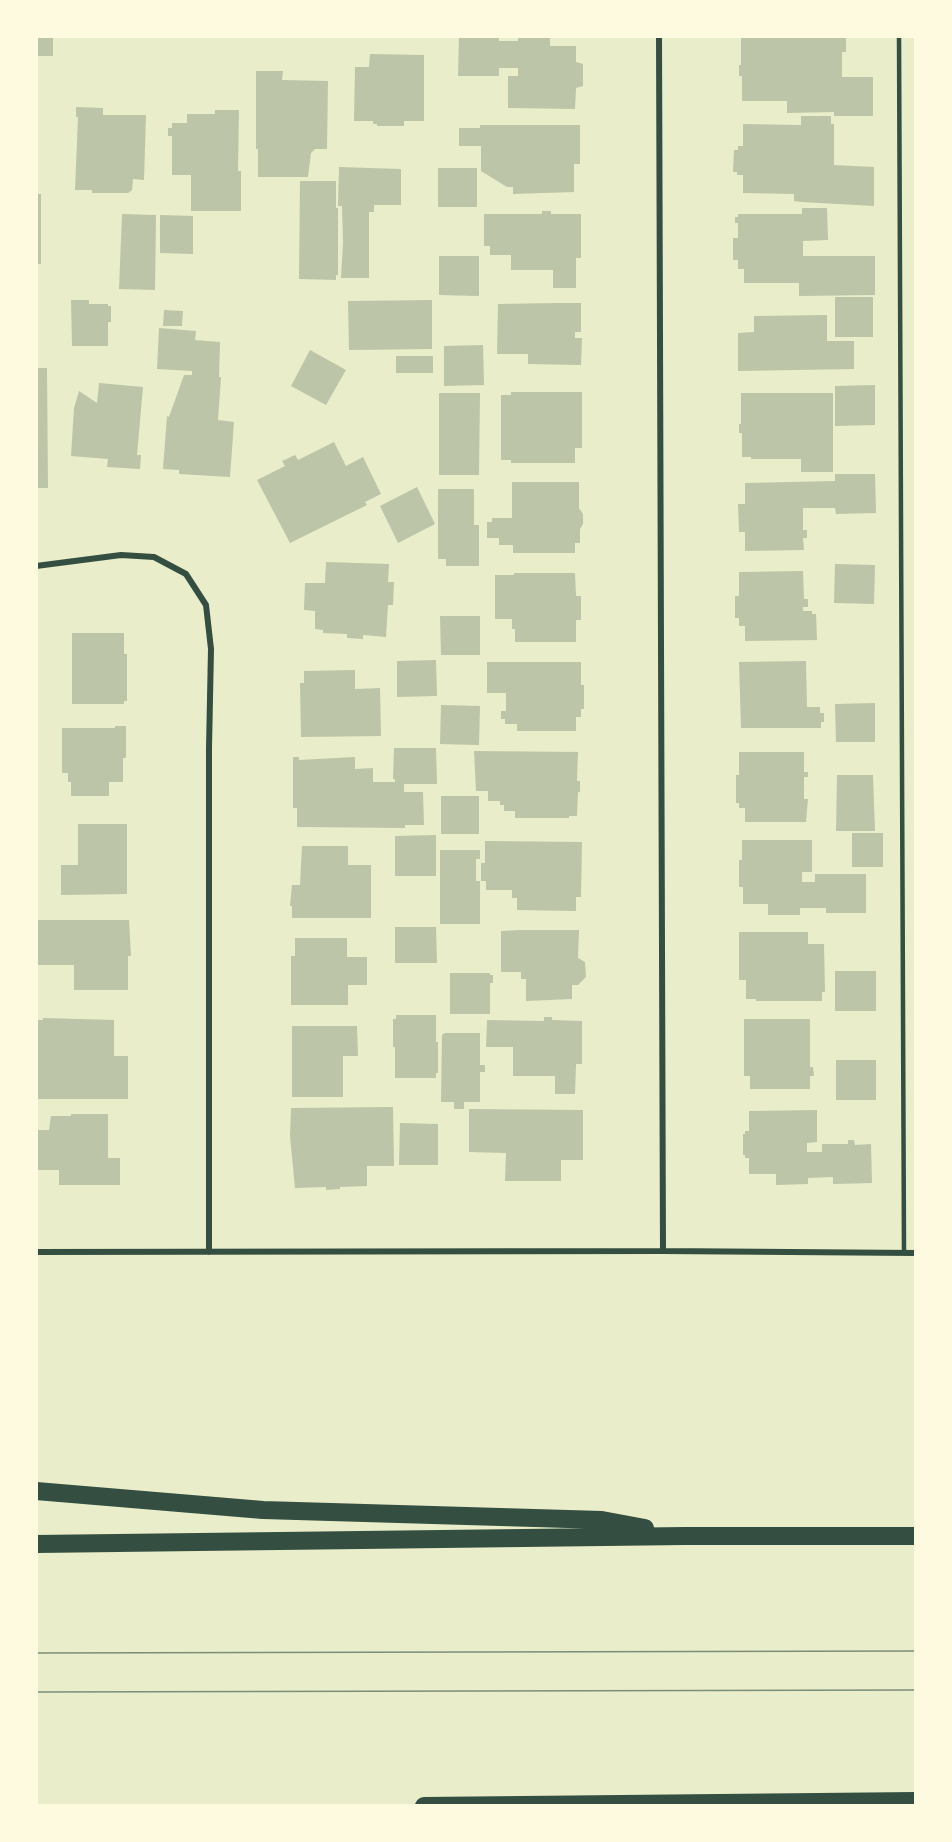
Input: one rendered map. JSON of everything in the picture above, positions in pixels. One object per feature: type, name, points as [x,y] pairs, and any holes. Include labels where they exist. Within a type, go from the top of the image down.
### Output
[{"type":"highway","points":[[36,1491],[263,1510],[602,1520],[686,1536]]},
{"type":"highway","points":[[36,1544],[686,1536],[916,1536]]},
{"type":"highway","points":[[424,1806],[916,1801]]},
{"type":"street","points":[[659,36],[663,1251]]},
{"type":"street","points":[[36,566],[121,555],[154,557],[186,574],[206,605],[211,649],[209,1252]]},
{"type":"street","points":[[36,1252],[916,1253]]},
{"type":"lane","points":[[898,36],[904,1253]]},
{"type":"building","points":[[36,36],[53,36],[53,56],[36,56]]},
{"type":"building","points":[[459,36],[499,36],[499,41],[518,41],[518,36],[550,36],[550,46],[576,46],[576,62],[583,64],[583,86],[576,88],[575,109],[508,108],[508,76],[518,76],[518,68],[499,68],[499,76],[458,76]]},
{"type":"building","points":[[741,36],[846,36],[846,52],[842,52],[842,77],[873,77],[873,116],[834,116],[834,112],[787,113],[787,101],[742,101],[742,76],[739,76]]},
{"type":"building","points":[[370,54],[424,55],[424,121],[404,121],[404,126],[377,126],[373,124],[373,121],[354,121],[355,67],[369,67]]},
{"type":"building","points":[[256,71],[283,71],[282,80],[328,81],[327,149],[315,149],[311,153],[308,177],[258,177]]},
{"type":"building","points":[[76,107],[103,108],[103,115],[146,115],[144,180],[133,179],[132,190],[128,193],[92,193],[92,190],[75,190],[78,117],[76,117]]},
{"type":"building","points":[[215,110],[239,110],[238,171],[241,171],[241,211],[191,211],[191,175],[172,175],[172,136],[168,136],[168,128],[172,128],[172,123],[187,123],[187,114],[215,114]]},
{"type":"building","points":[[801,116],[831,116],[831,124],[834,124],[834,165],[874,167],[874,206],[794,201],[794,194],[743,193],[743,175],[733,172],[734,150],[738,150],[738,146],[743,146],[743,124],[801,125]]},
{"type":"building","points":[[480,125],[580,125],[580,164],[574,164],[574,192],[513,194],[513,187],[507,187],[481,171],[481,146],[459,146],[459,128],[480,128]]},
{"type":"building","points":[[339,167],[401,169],[401,205],[374,205],[374,212],[369,212],[369,278],[341,278],[343,243],[342,206],[338,206]]},
{"type":"building","points":[[438,168],[477,168],[477,207],[438,207]]},
{"type":"building","points":[[300,181],[336,181],[338,275],[336,275],[336,280],[299,279]]},
{"type":"building","points":[[36,194],[41,194],[41,264],[36,264]]},
{"type":"building","points":[[802,208],[827,208],[828,240],[803,241],[803,256],[875,256],[875,295],[799,296],[799,283],[744,283],[744,269],[738,269],[738,260],[733,260],[733,238],[738,238],[738,223],[735,223],[735,217],[738,217],[738,214],[802,214]]},
{"type":"building","points":[[542,211],[551,211],[551,214],[581,214],[581,258],[576,258],[576,288],[553,288],[553,270],[511,270],[511,255],[490,255],[490,246],[484,246],[484,214],[542,214]]},
{"type":"building","points":[[122,214],[156,215],[155,290],[119,289]]},
{"type":"building","points":[[160,215],[193,216],[193,254],[160,253]]},
{"type":"building","points":[[439,256],[479,256],[479,296],[439,295]]},
{"type":"building","points":[[835,297],[873,297],[873,337],[835,337]]},
{"type":"building","points":[[71,300],[89,300],[89,304],[111,306],[108,346],[72,346]]},
{"type":"building","points":[[432,300],[432,349],[349,350],[348,301]]},
{"type":"building","points":[[581,303],[581,332],[575,332],[575,338],[582,338],[581,365],[528,364],[528,354],[497,354],[498,304]]},
{"type":"building","points":[[164,310],[183,311],[182,326],[163,326]]},
{"type":"building","points":[[827,315],[827,341],[854,341],[854,369],[738,371],[738,333],[754,332],[754,316]]},
{"type":"building","points":[[159,328],[196,331],[195,340],[220,342],[219,377],[221,377],[218,420],[234,422],[230,477],[179,474],[179,470],[163,469],[167,416],[169,417],[184,375],[192,375],[192,371],[157,369]]},
{"type":"building","points":[[483,345],[484,385],[444,386],[444,346]]},
{"type":"building","points":[[310,350],[346,370],[326,405],[291,386]]},
{"type":"building","points":[[396,356],[433,356],[433,373],[396,373]]},
{"type":"building","points":[[36,368],[47,368],[48,488],[36,488]]},
{"type":"building","points":[[99,383],[143,387],[137,455],[141,455],[140,469],[107,467],[108,459],[71,456],[74,408],[79,391],[97,403]]},
{"type":"building","points":[[875,385],[875,425],[835,426],[835,386]]},
{"type":"building","points":[[511,392],[582,392],[582,448],[575,448],[575,463],[511,463],[511,460],[501,460],[501,395],[511,395]]},
{"type":"building","points":[[439,393],[480,393],[479,475],[439,475]]},
{"type":"building","points":[[741,393],[833,393],[833,472],[801,472],[801,459],[742,457],[742,433],[739,433]]},
{"type":"building","points":[[334,442],[346,466],[363,457],[381,494],[365,502],[367,505],[290,543],[257,480],[285,466],[282,461],[295,455],[298,460]]},
{"type":"building","points":[[835,474],[875,474],[876,513],[836,514],[835,508],[803,508],[803,530],[807,530],[807,538],[803,538],[804,550],[745,551],[745,532],[739,532],[738,504],[745,504],[745,483],[835,481]]},
{"type":"building","points":[[512,482],[579,482],[579,508],[583,514],[583,524],[580,529],[580,543],[575,543],[575,553],[513,553],[513,545],[499,545],[499,538],[487,538],[487,522],[492,522],[492,518],[512,518]]},
{"type":"building","points":[[417,487],[435,524],[398,543],[380,506]]},
{"type":"building","points":[[438,489],[474,489],[474,525],[479,525],[479,566],[446,566],[446,559],[438,559]]},
{"type":"building","points":[[326,562],[389,564],[388,582],[394,582],[393,605],[388,605],[386,637],[363,635],[363,639],[347,638],[347,634],[323,633],[323,630],[315,629],[315,611],[304,610],[305,583],[325,583]]},
{"type":"building","points":[[835,564],[875,565],[874,604],[834,603]]},
{"type":"building","points":[[803,571],[804,599],[808,599],[808,607],[803,607],[803,611],[812,611],[812,614],[816,614],[817,640],[745,641],[745,626],[739,626],[739,618],[735,618],[735,596],[739,596],[739,572]]},
{"type":"building","points":[[514,573],[575,573],[576,596],[581,596],[581,620],[576,620],[576,642],[515,642],[512,619],[495,619],[495,575],[514,575]]},
{"type":"building","points":[[440,616],[480,616],[480,655],[441,655]]},
{"type":"building","points":[[72,633],[124,633],[124,654],[127,654],[127,701],[124,701],[124,704],[72,704]]},
{"type":"building","points":[[436,660],[437,696],[397,697],[397,661]]},
{"type":"building","points":[[806,661],[807,707],[820,707],[820,713],[824,713],[821,728],[741,728],[739,662]]},
{"type":"building","points":[[487,662],[581,662],[584,709],[581,709],[581,717],[576,717],[576,731],[517,731],[517,724],[505,724],[505,719],[501,719],[501,711],[506,711],[506,693],[487,693]]},
{"type":"building","points":[[355,670],[355,689],[380,688],[381,736],[301,737],[300,683],[304,683],[304,671]]},
{"type":"building","points":[[875,703],[875,742],[836,742],[835,704]]},
{"type":"building","points":[[441,705],[480,706],[479,745],[440,744]]},
{"type":"building","points":[[115,726],[126,726],[123,782],[109,782],[109,796],[71,796],[71,782],[68,782],[68,773],[62,773],[62,728],[115,728]]},
{"type":"building","points":[[394,748],[436,748],[437,784],[404,784],[404,792],[423,792],[424,825],[405,825],[405,828],[297,827],[297,808],[293,808],[293,757],[299,757],[299,760],[355,757],[355,769],[373,768],[373,782],[395,782],[393,779]]},
{"type":"building","points":[[474,751],[578,752],[577,781],[580,781],[580,792],[578,792],[577,816],[515,818],[515,811],[504,811],[504,805],[500,805],[500,801],[488,801],[488,791],[476,791]]},
{"type":"building","points":[[739,752],[804,752],[804,772],[808,772],[808,777],[804,777],[804,799],[808,799],[806,822],[745,822],[745,808],[739,808],[739,803],[736,803]]},
{"type":"building","points":[[837,775],[873,775],[875,831],[836,831]]},
{"type":"building","points":[[441,796],[479,796],[479,834],[441,834]]},
{"type":"building","points":[[78,824],[127,824],[127,894],[61,895],[61,865],[78,865]]},
{"type":"building","points":[[852,833],[883,833],[883,867],[852,867]]},
{"type":"building","points":[[436,835],[436,876],[395,876],[395,836]]},
{"type":"building","points":[[742,840],[812,840],[812,872],[802,872],[802,882],[815,882],[815,874],[866,874],[866,913],[826,913],[826,908],[800,908],[800,915],[768,915],[768,904],[743,904],[743,887],[739,887]]},
{"type":"building","points":[[485,841],[582,842],[581,897],[576,897],[576,911],[517,910],[517,898],[512,898],[512,890],[486,890],[486,881],[481,881],[481,863],[485,863]]},
{"type":"building","points":[[302,846],[348,846],[348,865],[371,865],[371,918],[292,918],[292,906],[290,906],[292,885],[300,885]]},
{"type":"building","points":[[440,850],[480,850],[480,859],[476,859],[476,881],[480,881],[480,924],[440,924]]},
{"type":"building","points":[[36,920],[129,920],[131,956],[128,956],[128,990],[74,990],[74,965],[36,965]]},
{"type":"building","points":[[395,927],[436,927],[437,963],[395,963]]},
{"type":"building","points":[[579,930],[578,958],[585,962],[586,977],[578,985],[572,985],[572,999],[526,1001],[526,979],[521,979],[521,972],[501,972],[501,931]]},
{"type":"building","points":[[739,932],[808,932],[808,944],[824,944],[825,992],[822,992],[822,1001],[746,999],[746,980],[739,980]]},
{"type":"building","points":[[295,938],[347,938],[347,957],[367,957],[367,985],[348,985],[348,1005],[291,1005],[291,956],[295,956]]},
{"type":"building","points":[[835,971],[876,971],[876,1011],[835,1011]]},
{"type":"building","points":[[450,973],[490,973],[493,975],[493,983],[490,983],[490,1014],[450,1014]]},
{"type":"building","points":[[396,1015],[436,1015],[438,1073],[436,1073],[436,1078],[395,1078],[393,1019],[396,1019]]},
{"type":"building","points":[[544,1017],[552,1017],[552,1020],[582,1021],[582,1064],[576,1064],[575,1094],[555,1094],[555,1076],[513,1076],[513,1047],[486,1047],[487,1020],[544,1021]]},
{"type":"building","points":[[43,1018],[114,1020],[114,1056],[128,1056],[128,1099],[36,1099],[36,1020],[43,1020]]},
{"type":"building","points":[[744,1019],[810,1019],[810,1067],[813,1067],[814,1076],[810,1076],[810,1089],[750,1089],[750,1076],[744,1076]]},
{"type":"building","points":[[292,1026],[357,1026],[358,1056],[343,1056],[343,1097],[292,1097]]},
{"type":"building","points":[[445,1033],[480,1033],[480,1065],[485,1065],[485,1072],[480,1072],[480,1102],[464,1102],[464,1109],[454,1109],[454,1102],[441,1102],[442,1035]]},
{"type":"building","points":[[836,1060],[876,1060],[876,1100],[836,1100]]},
{"type":"building","points":[[393,1107],[394,1166],[367,1166],[367,1186],[326,1190],[326,1187],[295,1188],[290,1136],[291,1108]]},
{"type":"building","points":[[469,1109],[583,1110],[583,1160],[561,1160],[561,1181],[505,1181],[506,1153],[469,1152]]},
{"type":"building","points":[[817,1110],[817,1142],[807,1143],[807,1152],[822,1152],[822,1144],[848,1144],[848,1140],[854,1140],[855,1145],[871,1144],[872,1183],[833,1184],[833,1177],[808,1178],[808,1184],[776,1185],[776,1174],[749,1174],[749,1158],[743,1155],[743,1134],[749,1131],[749,1111]]},
{"type":"building","points":[[71,1114],[108,1114],[108,1158],[120,1158],[120,1185],[59,1185],[59,1170],[36,1170],[36,1130],[49,1130],[51,1116],[71,1116]]},
{"type":"building","points":[[400,1123],[438,1124],[438,1165],[399,1165]]},
{"type":"tram line","points":[[36,1653],[916,1651]]},
{"type":"tram line","points":[[36,1692],[916,1690]]}]
